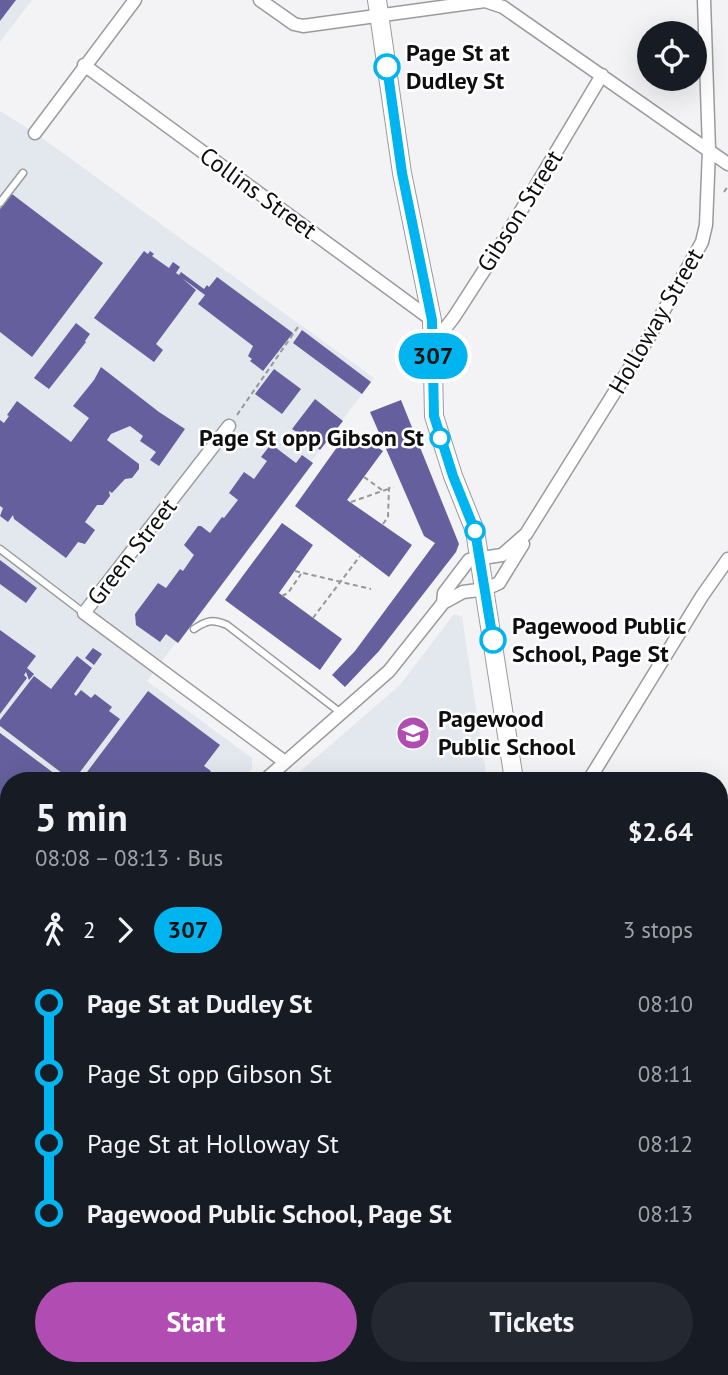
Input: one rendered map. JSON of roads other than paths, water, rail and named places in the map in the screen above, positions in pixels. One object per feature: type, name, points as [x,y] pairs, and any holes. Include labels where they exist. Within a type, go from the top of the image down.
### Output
[{"type":"main road","points":[[378,7],[402,173],[432,320],[434,416],[453,476],[475,531],[481,556],[513,772]]},
{"type":"street","points":[[35,133],[135,0]]},
{"type":"street","points":[[260,0],[293,24],[303,26],[378,7],[485,1],[503,7],[728,164]]},
{"type":"street","name":"Holloway Street","points":[[274,772],[389,671],[443,603],[463,592],[486,589],[499,583],[520,550],[526,534],[649,337],[702,242],[706,225],[709,150],[704,0]]},
{"type":"street","name":"Collins Street","points":[[84,65],[432,320]]},
{"type":"street","name":"Gibson Street","points":[[433,344],[454,317],[503,241],[602,75]]},
{"type":"street","name":"Green Street","points":[[229,426],[84,613],[285,762]]},
{"type":"street","name":"Holloway Street","points":[[443,603],[444,593],[469,560],[481,556],[502,555],[526,534]]},
{"type":"street","points":[[594,772],[702,596],[728,559]]},
{"type":"lane","points":[[0,202],[23,173]]},
{"type":"lane","points":[[0,549],[84,613]]},
{"type":"lane","points":[[194,629],[205,621],[216,620],[227,625],[341,713]]},
{"type":"place","name":"Page St at Dudley St","points":[[387,67]]},
{"type":"place","name":"Page St opp Gibson St","points":[[440,438]]},
{"type":"place","name":"Pagewood Public School, Page St","points":[[493,640]]},
{"type":"place","name":"Pagewood Public School","points":[[413,733]]}]
